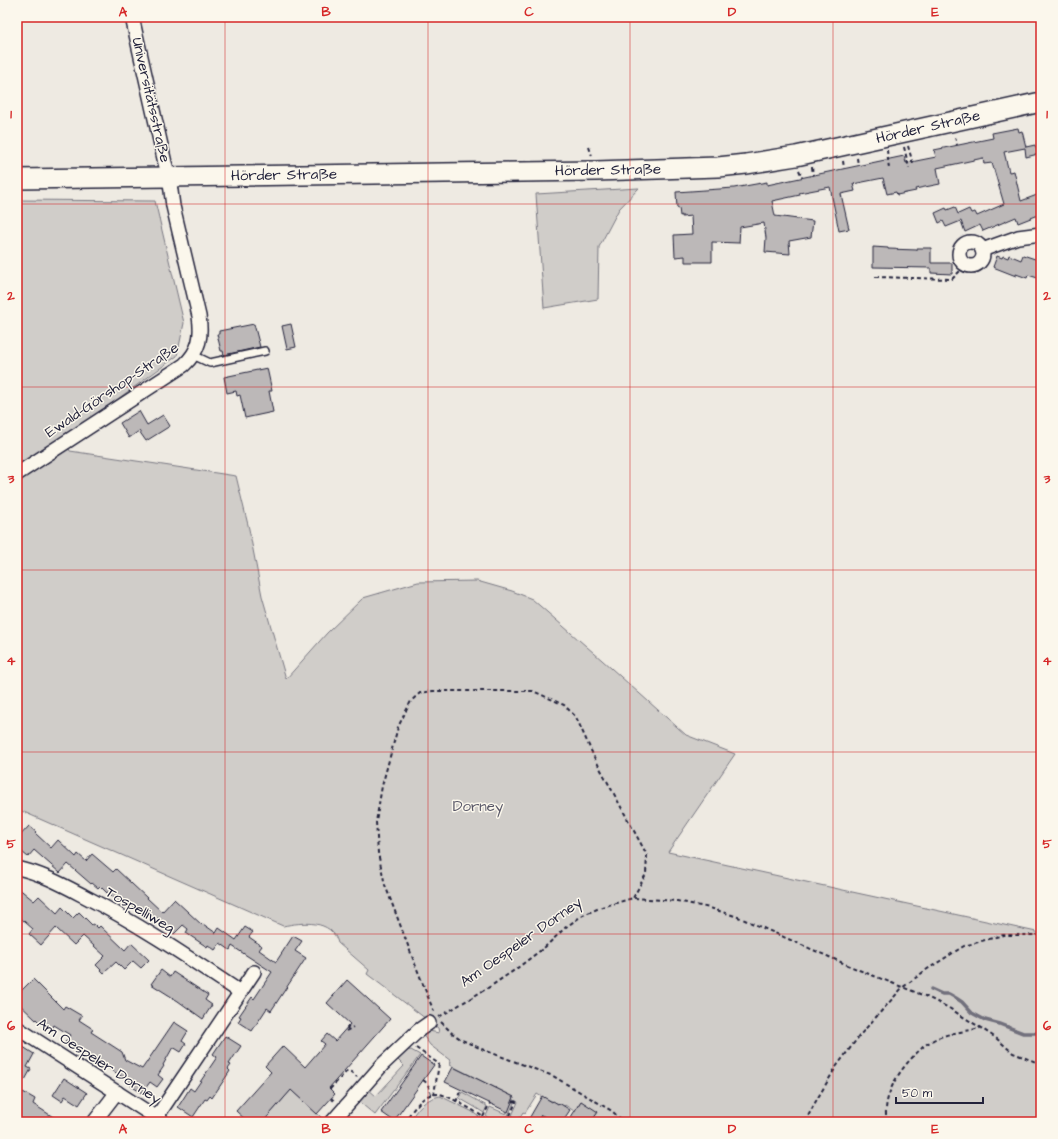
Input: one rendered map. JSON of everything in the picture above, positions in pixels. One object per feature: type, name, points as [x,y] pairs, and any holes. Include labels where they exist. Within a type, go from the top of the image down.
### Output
[{"type":"main road","name":"Hörder Straße","points":[[169,176],[587,171],[718,167],[765,162],[796,156],[1041,102]]},
{"type":"main road","name":"Universitätsstraße","points":[[17,179],[169,176]]},
{"type":"street","name":"Universitätsstraße","points":[[132,17],[164,163],[169,176]]},
{"type":"street","name":"Ewald-Görshop-Straße","points":[[17,474],[173,372],[189,360],[197,348],[200,339],[200,325],[173,206],[169,176]]},
{"type":"street","points":[[982,250],[1018,237],[1041,234]]},
{"type":"street","points":[[974,242],[979,245],[982,250],[982,259],[978,264],[972,266],[965,264],[961,260],[960,251],[967,243],[974,242]]},
{"type":"street","name":"Tospelliweg","points":[[17,868],[50,879],[94,901],[169,945],[240,992]]},
{"type":"street","points":[[160,1120],[254,972]]},
{"type":"street","points":[[332,1122],[383,1064],[419,1030],[433,1020]]},
{"type":"street","name":"Am Oespeler Dorney","points":[[17,1028],[160,1120]]},
{"type":"street","points":[[94,1122],[117,1092]]},
{"type":"lane","points":[[193,355],[210,363],[265,351]]},
{"type":"path","points":[[955,135],[957,146]]},
{"type":"path","points":[[908,145],[913,164]]},
{"type":"path","points":[[904,146],[908,168]]},
{"type":"path","points":[[886,149],[889,169]]},
{"type":"path","points":[[856,155],[858,165]]},
{"type":"path","points":[[843,158],[844,168]]},
{"type":"path","points":[[812,164],[813,175]]},
{"type":"path","points":[[798,167],[802,177]]},
{"type":"path","points":[[875,277],[952,279],[965,264]]},
{"type":"path","points":[[624,1122],[612,1111],[553,1076],[484,1050],[462,1040],[433,1020],[415,964],[385,885],[378,853],[376,822],[382,786],[398,727],[411,700],[420,693],[433,691],[533,691],[564,705],[576,717],[594,757],[647,855],[646,874],[633,898]]},
{"type":"path","name":"Am Oespeler Dorney","points":[[433,1020],[491,986],[516,969],[545,947],[566,927],[583,916],[602,907],[633,898],[677,901],[710,908],[738,917],[809,949],[902,988],[925,996],[981,1028],[996,1038],[1013,1053],[1041,1064]]},
{"type":"path","points":[[805,1122],[816,1100],[836,1067],[860,1035],[902,988],[926,970],[964,946],[1003,935],[1041,935]]},
{"type":"path","points":[[350,1024],[346,1030],[353,1027]]},
{"type":"path","points":[[887,1122],[885,1113],[888,1098],[897,1077],[914,1055],[929,1042],[947,1035],[981,1028]]},
{"type":"path","points":[[407,1041],[439,1064],[433,1095]]},
{"type":"path","points":[[330,1089],[347,1071],[351,1072]]},
{"type":"path","points":[[424,1080],[433,1095]]},
{"type":"path","points":[[456,1102],[462,1089]]},
{"type":"path","points":[[404,1122],[419,1104],[429,1096],[440,1094],[484,1117],[489,1122]]},
{"type":"path","points":[[331,1098],[335,1102]]},
{"type":"path","points":[[507,1122],[516,1102],[513,1101]]},
{"type":"path","points":[[484,1117],[490,1103]]},
{"type":"path","points":[[545,1122],[547,1118]]},
{"type":"path","points":[[1024,1122],[1041,1119]]},
{"type":"green space","points":[[639,188],[619,209],[599,247],[598,299],[544,308],[536,194]]},
{"type":"green space","name":"Dorney","points":[[17,200],[155,201],[184,323],[177,356],[64,438],[70,451],[236,476],[249,529],[262,596],[286,679],[327,633],[363,598],[418,582],[477,581],[512,591],[532,599],[686,735],[735,754],[668,852],[1041,933],[1041,1122],[594,1122],[592,1121],[597,1113],[581,1101],[574,1111],[565,1105],[564,1106],[547,1100],[537,1094],[525,1113],[523,1112],[517,1122],[509,1122],[518,1102],[513,1099],[514,1097],[450,1065],[451,1061],[430,1045],[420,1031],[439,1033],[438,1028],[367,974],[369,970],[338,943],[335,935],[330,930],[323,926],[307,923],[283,926],[17,809]]},
{"type":"green space","points":[[411,1050],[420,1055],[375,1115],[357,1100],[368,1089],[376,1096],[404,1066],[396,1058],[405,1051]]},
{"type":"green space","points":[[291,1090],[321,1117],[320,1122],[263,1122]]},
{"type":"green space","points":[[462,1092],[487,1106],[484,1113],[459,1098]]},
{"type":"green space","points":[[440,1096],[471,1111],[486,1122],[410,1121],[422,1105],[430,1099]]},
{"type":"green space","points":[[512,1102],[514,1103],[505,1122],[493,1122],[486,1116],[490,1107],[506,1114]]},
{"type":"building","points":[[1018,128],[1019,132],[1022,131],[1026,147],[1035,145],[1038,154],[1026,157],[1025,148],[1004,152],[1009,172],[1014,171],[1021,201],[1037,195],[1041,205],[1041,214],[1018,223],[1016,217],[983,231],[980,225],[965,232],[961,221],[946,227],[943,221],[939,223],[935,213],[946,208],[947,210],[955,207],[958,214],[969,209],[971,213],[975,212],[977,216],[1004,204],[992,163],[984,164],[983,158],[937,168],[940,184],[915,189],[916,191],[897,195],[896,192],[887,194],[883,178],[853,184],[855,191],[841,194],[849,229],[839,231],[830,187],[799,193],[800,195],[772,201],[775,216],[813,221],[811,237],[789,241],[790,254],[765,252],[766,238],[764,223],[740,227],[739,243],[712,242],[712,262],[685,262],[685,256],[675,257],[674,235],[692,234],[691,216],[680,216],[679,208],[677,208],[676,192],[734,188],[767,182],[767,185],[904,156],[906,163],[936,157],[934,150],[993,138],[992,133]]},
{"type":"building","points":[[873,247],[917,250],[917,248],[931,248],[931,263],[952,263],[952,274],[931,273],[931,268],[873,267]]},
{"type":"building","points":[[1009,255],[1021,260],[1023,255],[1041,261],[1041,279],[1028,275],[1027,278],[1016,274],[1016,276],[993,267],[997,256],[1008,258]]},
{"type":"building","points":[[254,324],[260,347],[224,355],[223,351],[221,351],[217,334],[219,334],[219,331]]},
{"type":"building","points":[[291,324],[296,347],[287,349],[282,326]]},
{"type":"building","points":[[267,368],[272,391],[269,391],[273,412],[245,418],[240,395],[237,396],[236,391],[227,393],[224,377]]},
{"type":"building","points":[[139,411],[147,425],[163,415],[170,426],[146,441],[139,431],[129,438],[120,423]]},
{"type":"building","points":[[29,826],[51,848],[58,840],[76,857],[78,854],[86,861],[92,854],[113,872],[116,869],[162,912],[174,899],[202,925],[203,924],[216,933],[219,928],[236,940],[245,927],[253,932],[249,937],[262,946],[259,950],[276,962],[293,936],[302,941],[295,951],[306,958],[271,1011],[267,1008],[252,1031],[238,1022],[241,1017],[239,1016],[252,997],[254,999],[272,972],[232,946],[230,950],[220,943],[215,950],[208,945],[207,947],[186,933],[188,929],[183,925],[174,934],[158,918],[155,920],[147,912],[143,916],[129,902],[128,903],[124,900],[120,904],[108,892],[107,893],[100,886],[98,888],[92,883],[91,884],[68,864],[60,873],[34,850],[28,857],[17,848],[17,839]]},
{"type":"building","points":[[17,887],[34,901],[39,896],[57,913],[62,907],[73,918],[79,912],[92,925],[94,924],[98,928],[100,926],[125,950],[131,943],[149,960],[141,968],[133,961],[124,970],[116,962],[104,973],[96,965],[105,956],[83,936],[74,945],[56,928],[41,945],[29,934],[33,929],[17,915]]},
{"type":"building","points":[[161,970],[170,977],[173,972],[208,995],[205,1000],[212,1005],[203,1019],[151,984]]},
{"type":"building","points":[[33,979],[63,1009],[65,1006],[82,1016],[79,1020],[93,1029],[91,1032],[122,1052],[125,1060],[142,1069],[174,1022],[188,1031],[182,1041],[186,1044],[181,1052],[173,1047],[158,1075],[163,1079],[157,1087],[150,1082],[142,1093],[131,1086],[132,1084],[121,1076],[75,1047],[74,1049],[65,1043],[70,1035],[54,1025],[52,1029],[41,1022],[40,1023],[17,1002],[17,995]]},
{"type":"building","points":[[347,980],[390,1019],[329,1088],[335,1094],[317,1114],[291,1090],[263,1122],[248,1122],[236,1111],[271,1072],[265,1066],[283,1046],[305,1067],[325,1044],[321,1041],[327,1034],[335,1041],[350,1024],[327,1003]]},
{"type":"building","points":[[225,1036],[241,1046],[229,1064],[231,1065],[228,1069],[230,1071],[212,1098],[210,1096],[207,1100],[205,1099],[193,1117],[178,1107],[190,1088],[194,1091],[217,1057],[213,1054]]},
{"type":"building","points":[[17,1043],[34,1054],[27,1067],[31,1069],[25,1080],[20,1077],[17,1082]]},
{"type":"building","points":[[421,1056],[434,1065],[394,1121],[381,1112]]},
{"type":"building","points":[[453,1067],[514,1097],[508,1112],[445,1082]]},
{"type":"building","points":[[64,1078],[87,1093],[79,1105],[65,1096],[62,1101],[53,1095]]},
{"type":"building","points":[[23,1092],[35,1099],[33,1104],[61,1122],[17,1122],[17,1103]]},
{"type":"building","points":[[542,1096],[552,1102],[559,1103],[570,1110],[562,1122],[557,1122],[541,1115],[537,1122],[527,1122]]},
{"type":"building","points":[[581,1101],[598,1112],[591,1122],[579,1122],[571,1117]]},
{"type":"waterway","points":[[931,989],[942,994],[949,994],[956,998],[972,1013],[985,1020],[1023,1033],[1041,1033]]}]
